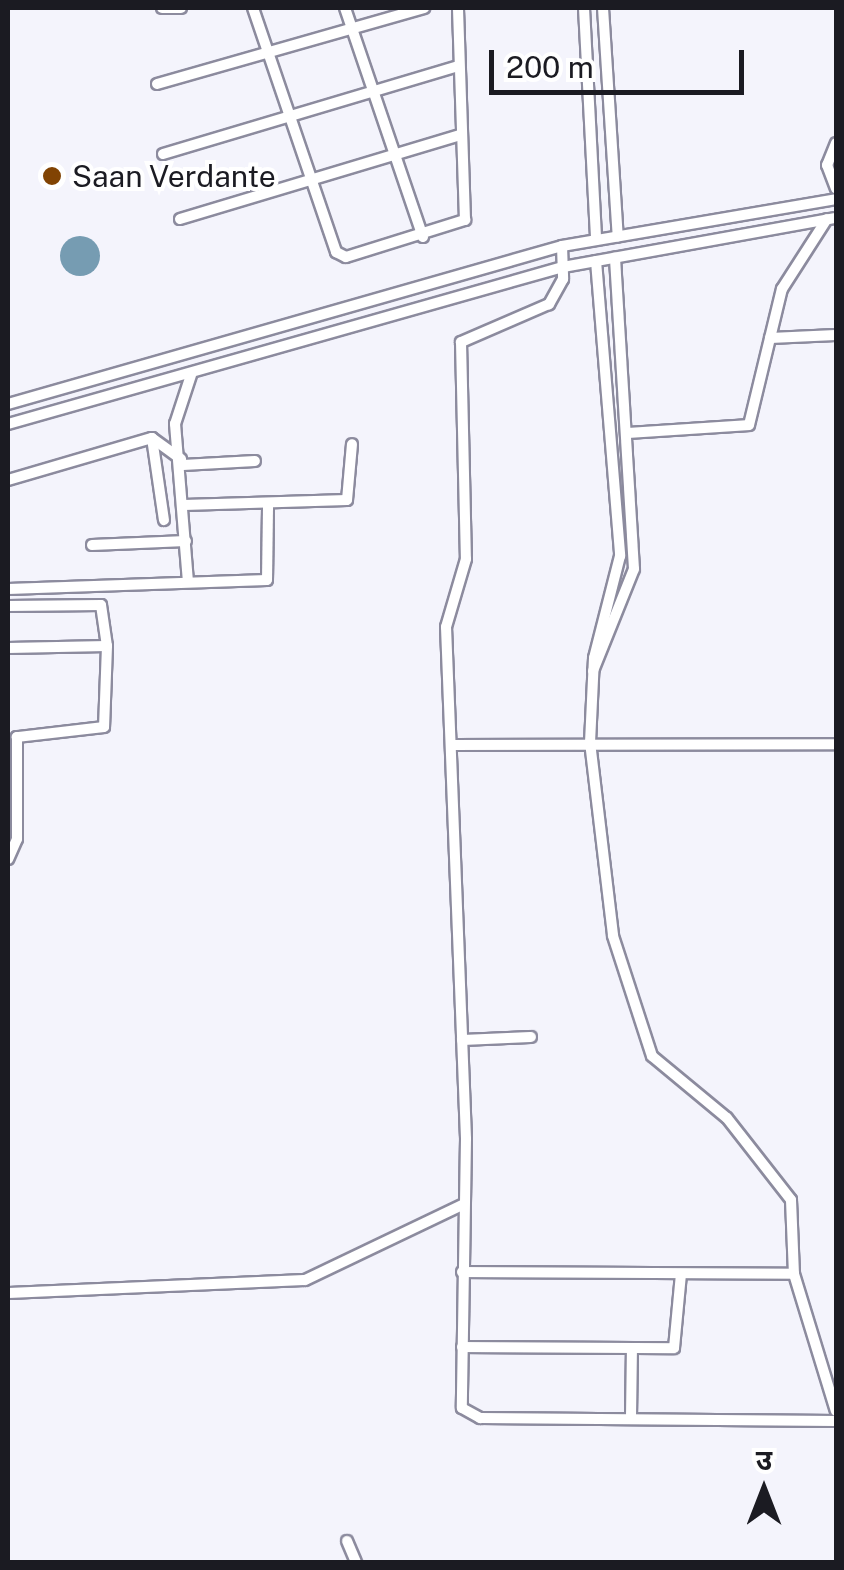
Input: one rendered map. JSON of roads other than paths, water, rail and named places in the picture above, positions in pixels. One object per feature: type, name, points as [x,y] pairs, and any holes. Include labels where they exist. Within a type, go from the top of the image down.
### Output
[{"type":"street","points":[[162,8],[181,8]]},
{"type":"street","points":[[253,8],[339,255],[423,237],[465,220],[458,8]]},
{"type":"street","points":[[345,8],[423,237]]},
{"type":"street","points":[[158,84],[266,47],[424,8]]},
{"type":"street","points":[[584,8],[596,240]]},
{"type":"street","points":[[603,8],[618,237]]},
{"type":"street","points":[[163,154],[459,66]]},
{"type":"street","points":[[180,218],[460,135]]},
{"type":"street","points":[[836,143],[828,165],[836,188]]},
{"type":"street","points":[[8,404],[562,246],[836,199]]},
{"type":"street","points":[[8,424],[563,267],[832,218]]},
{"type":"street","points":[[629,432],[748,426],[785,284],[832,218]]},
{"type":"street","points":[[562,246],[563,267],[549,304],[461,342],[466,559],[446,611],[454,745],[462,1040],[464,1415],[836,1421]]},
{"type":"street","points":[[592,671],[632,579],[629,432],[615,258]]},
{"type":"street","points":[[596,262],[620,556],[592,671],[590,742],[613,936],[641,1034],[675,1082],[727,1118],[784,1186],[794,1274],[836,1411]]},
{"type":"street","points":[[770,338],[836,335]]},
{"type":"street","points":[[188,582],[182,462],[175,424],[191,375]]},
{"type":"street","points":[[152,438],[182,462],[255,461]]},
{"type":"street","points":[[8,480],[152,438]]},
{"type":"street","points":[[152,438],[164,520]]},
{"type":"street","points":[[184,505],[268,505],[350,497],[352,444]]},
{"type":"street","points":[[8,588],[269,580],[268,505]]},
{"type":"street","points":[[92,546],[186,541]]},
{"type":"street","points":[[8,606],[101,605],[107,646],[104,727],[17,738],[17,839],[8,859]]},
{"type":"street","points":[[8,648],[107,646]]},
{"type":"street","points":[[454,745],[836,744]]},
{"type":"street","points":[[462,1040],[531,1038]]},
{"type":"street","points":[[8,1293],[305,1280],[464,1204]]},
{"type":"street","points":[[462,1272],[794,1274]]},
{"type":"street","points":[[462,1346],[632,1348],[677,1343],[680,1274]]},
{"type":"street","points":[[631,1417],[632,1348]]},
{"type":"street","points":[[347,1542],[356,1562]]},
{"type":"water","points":[[80,236],[94,242],[100,256],[94,270],[80,276],[66,270],[60,256],[66,242]]},
{"type":"place","name":"Saan Verdante","points":[[52,176]]}]
